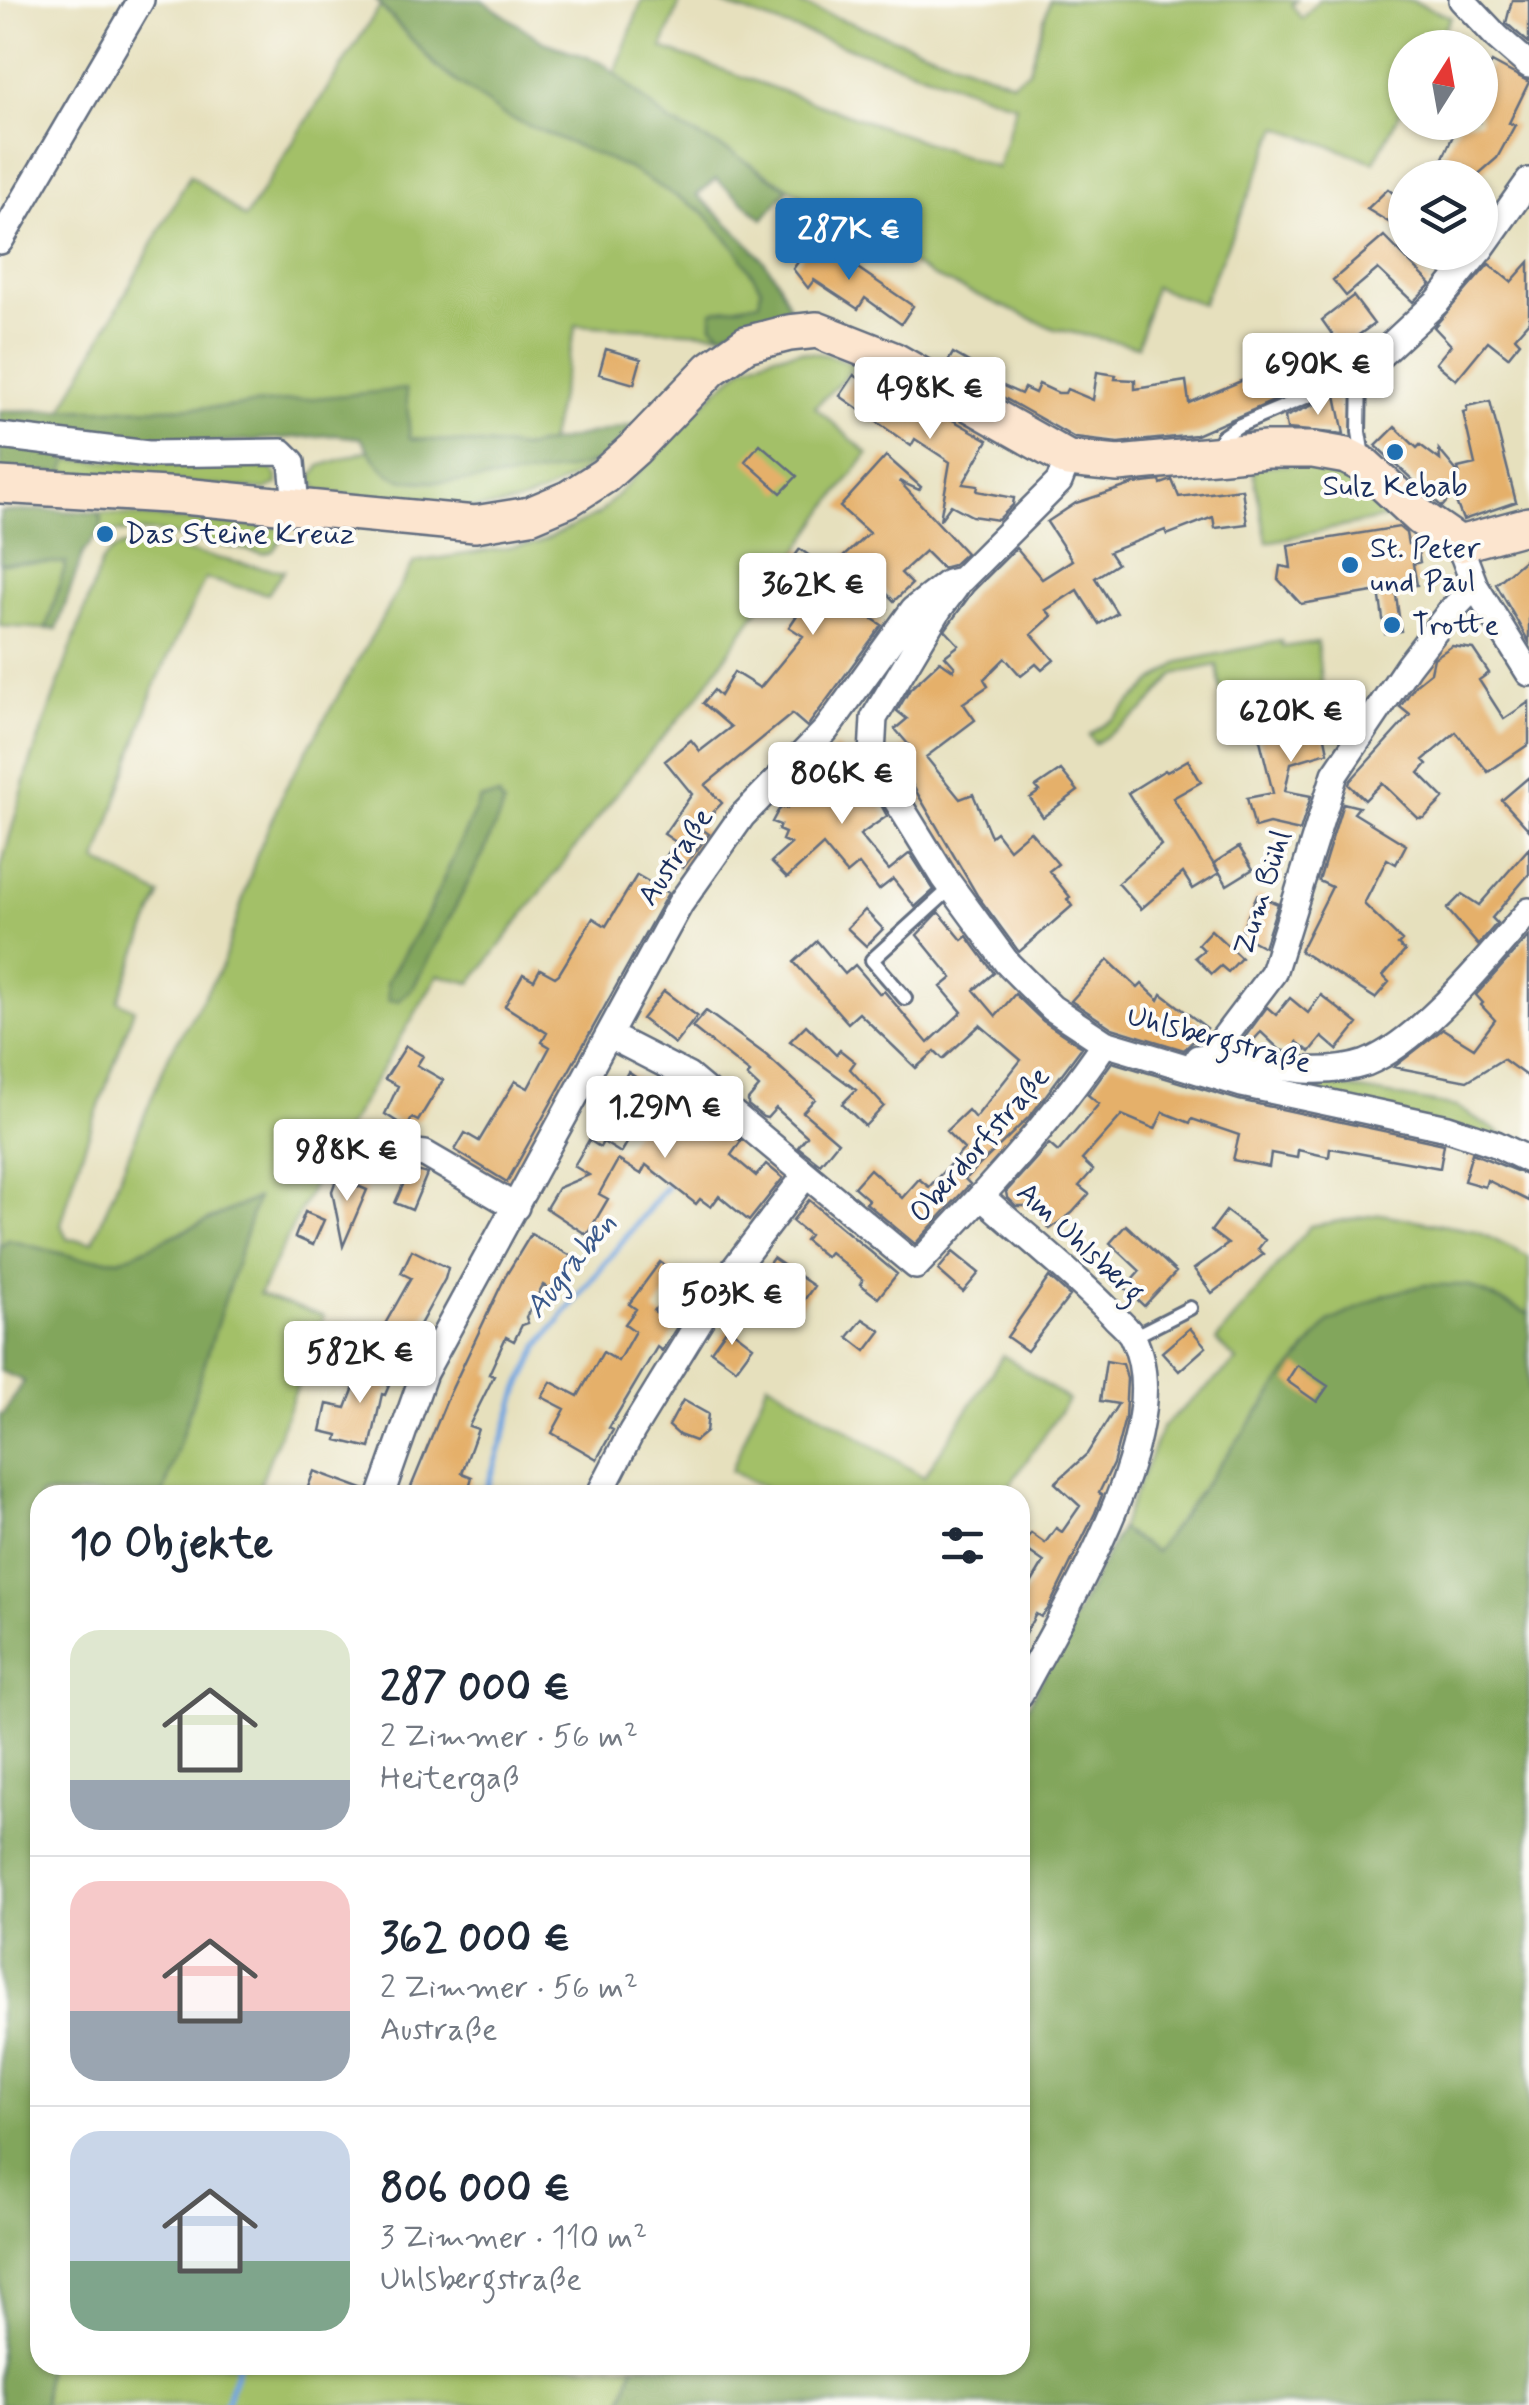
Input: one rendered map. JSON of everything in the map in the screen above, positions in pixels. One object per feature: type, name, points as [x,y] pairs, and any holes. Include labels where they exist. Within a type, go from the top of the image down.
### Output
[{"type":"street","points":[[0,241],[141,0]]},
{"type":"street","points":[[1462,0],[1529,65]]},
{"type":"street","points":[[1498,224],[1529,181]]},
{"type":"street","points":[[1360,374],[1438,301],[1463,270]]},
{"type":"street","points":[[0,485],[68,487],[475,524],[530,515],[568,499],[604,476],[711,369],[746,344],[817,330],[893,360],[1068,458],[1118,464],[1313,450],[1347,456],[1364,465],[1420,517],[1459,544],[1476,586],[1529,673]]},
{"type":"street","points":[[0,436],[148,454],[282,452],[292,462],[296,506]]},
{"type":"street","name":"Austraße","points":[[384,1485],[424,1372],[680,904],[742,816],[826,730],[913,610],[948,583],[962,580],[1060,482],[1068,458]]},
{"type":"street","points":[[1459,544],[1529,525]]},
{"type":"street","name":"Uhlsbergstraße","points":[[962,580],[939,609],[874,718],[873,761],[951,888],[1007,963],[1052,1008],[1105,1044],[1192,1072],[1448,1128],[1529,1160]]},
{"type":"street","name":"Zum Bühl","points":[[1210,1055],[1273,973],[1335,774],[1408,666],[1449,613],[1476,586]]},
{"type":"street","points":[[1175,1064],[1210,1055],[1309,1070],[1361,1065],[1397,1046],[1471,978],[1529,910]]},
{"type":"street","name":"Oberdorfstraße","points":[[610,1036],[688,1076],[916,1266],[982,1197],[1073,1090],[1105,1044]]},
{"type":"street","points":[[364,1146],[424,1154],[516,1207]]},
{"type":"street","points":[[604,1485],[632,1431],[721,1286],[805,1176]]},
{"type":"street","name":"Am Uhlsberg","points":[[982,1197],[1101,1302],[1133,1337],[1144,1383],[1144,1405],[1117,1508],[1030,1675]]},
{"type":"lane","points":[[1216,455],[1222,437],[1238,426],[1360,374],[1359,432],[1364,465]]},
{"type":"lane","points":[[904,998],[872,960],[951,888]]},
{"type":"lane","name":"Am Uhlsberg","points":[[1133,1337],[1190,1308]]},
{"type":"green space","points":[[376,0],[482,0],[544,42],[602,62],[669,122],[731,152],[788,189],[763,219],[716,179],[697,195],[767,265],[778,281],[791,317],[749,321],[723,333],[712,325],[712,311],[759,302],[761,288],[737,250],[703,212],[628,168],[503,115],[438,68]]},
{"type":"green space","points":[[642,0],[681,0],[662,48],[997,168],[1016,105],[710,0],[789,0],[1012,82],[1028,72],[1050,0],[1297,0],[1292,5],[1302,19],[1319,0],[1410,0],[1451,17],[1444,30],[1388,30],[1388,135],[1374,162],[1278,127],[1202,304],[1154,287],[1138,346],[1055,329],[932,276],[731,152],[669,122],[615,73]]},
{"type":"green space","points":[[380,6],[438,68],[703,212],[737,250],[761,287],[760,302],[712,324],[723,333],[576,325],[549,443],[525,448],[409,438],[406,390],[225,407],[62,410],[190,175],[245,218]]},
{"type":"green space","points":[[801,351],[857,365],[815,407],[868,454],[698,697],[638,766],[471,983],[438,975],[315,1181],[259,1295],[324,1316],[260,1485],[166,1485],[256,1198],[120,1260],[79,1258],[8,1240],[0,1248],[0,871],[30,764],[102,561],[117,548],[135,545],[284,570],[268,594],[205,579],[155,685],[97,861],[160,895],[118,1001],[134,1009],[79,1162],[61,1225],[67,1239],[93,1242],[169,1055],[222,966],[257,854],[285,789],[414,562],[538,543],[599,514],[717,390],[745,366],[773,355]],"holes":[[[497,796],[503,805],[484,852],[414,986],[387,982],[428,913],[480,799]]]},
{"type":"green space","points":[[406,389],[410,438],[525,448],[636,424],[602,458],[581,466],[497,479],[436,482],[391,475],[361,438],[334,435],[177,445],[0,432],[0,411],[225,407]]},
{"type":"green space","points":[[0,443],[52,452],[68,460],[63,473],[0,472]]},
{"type":"green space","points":[[369,450],[372,456],[534,474],[598,461],[543,493],[486,508],[414,505],[319,492],[312,478],[320,466]]},
{"type":"green space","points":[[68,460],[269,466],[277,476],[277,484],[266,490],[63,473]]},
{"type":"green space","points":[[1301,464],[1331,471],[1351,481],[1390,517],[1267,542],[1252,466]]},
{"type":"green space","points":[[0,512],[99,513],[102,521],[99,532],[83,553],[57,629],[46,629],[66,563],[0,563]]},
{"type":"green space","points":[[99,513],[282,528],[283,536],[273,551],[264,554],[156,532],[99,532]]},
{"type":"green space","points":[[67,562],[46,629],[0,626],[0,563]]},
{"type":"green space","points":[[1281,641],[1282,647],[1317,642],[1323,701],[1225,720],[1217,665],[1175,674],[1144,710],[1095,744],[1089,735],[1180,662]]},
{"type":"green space","points":[[498,796],[504,805],[484,852],[414,986],[399,1001],[388,1000],[387,982],[428,913],[480,799]]},
{"type":"green space","points":[[1221,1065],[1457,1107],[1523,1147],[1272,1084]]},
{"type":"green space","points":[[257,1198],[166,1485],[30,1485],[30,2375],[46,2375],[44,2405],[0,2405],[0,1414],[4,1414],[24,1381],[0,1371],[0,1248],[8,1240],[79,1258],[120,1260]]},
{"type":"green space","points":[[1381,1214],[1476,1231],[1529,1257],[1529,1314],[1467,1285],[1329,1322],[1155,1552],[1120,1529],[1163,1426],[1237,1361],[1216,1341],[1310,1226]]},
{"type":"green space","points":[[1425,1285],[1467,1285],[1529,1314],[1529,2405],[622,2405],[631,2375],[1030,2375],[1030,1702],[1120,1529],[1155,1552],[1329,1322],[1385,1295]]},
{"type":"green space","points":[[1003,1355],[1068,1400],[1010,1485],[760,1485],[731,1471],[768,1382],[924,1477]]},
{"type":"green space","points":[[46,2375],[631,2375],[621,2405],[44,2405]]},
{"type":"building","points":[[1512,0],[1529,0],[1529,43],[1506,23]]},
{"type":"building","points":[[1498,65],[1529,82],[1509,123],[1515,125],[1497,158],[1442,160],[1451,140],[1498,140]]},
{"type":"building","points":[[1388,189],[1388,222],[1367,209]]},
{"type":"building","points":[[1384,236],[1388,240],[1388,270],[1417,270],[1431,284],[1413,302],[1378,269],[1346,296],[1333,280]]},
{"type":"building","points":[[810,245],[843,264],[846,260],[913,306],[901,324],[865,298],[858,309],[814,280],[808,288],[793,269]]},
{"type":"building","points":[[1529,262],[1529,321],[1515,337],[1520,342],[1508,357],[1488,341],[1456,380],[1436,363],[1451,345],[1434,327],[1484,270],[1496,270],[1511,282]]},
{"type":"building","points":[[1353,296],[1374,324],[1346,344],[1339,344],[1322,320]]},
{"type":"building","points":[[606,349],[641,359],[634,384],[599,374]]},
{"type":"building","points":[[1283,352],[1287,364],[1310,354],[1324,379],[1196,435],[1118,443],[1075,438],[946,365],[953,353],[990,374],[987,379],[1021,394],[1024,388],[1035,393],[1039,384],[1058,393],[1067,389],[1093,400],[1097,372],[1116,375],[1115,379],[1135,380],[1135,389],[1186,381],[1189,403],[1253,376],[1250,370]]},
{"type":"building","points":[[871,374],[988,440],[963,484],[978,486],[977,491],[1014,498],[1013,505],[998,520],[972,516],[951,505],[940,520],[950,462],[915,439],[911,446],[840,396],[854,375],[866,383]]},
{"type":"building","points":[[1336,395],[1344,434],[1287,429],[1285,417]]},
{"type":"building","points":[[1490,401],[1516,502],[1463,520],[1453,494],[1442,507],[1376,446],[1395,427],[1417,448],[1420,445],[1440,460],[1439,450],[1460,475],[1458,468],[1475,464],[1463,412],[1467,406]]},
{"type":"building","points":[[760,444],[797,476],[781,493],[745,461]]},
{"type":"building","points":[[886,456],[921,487],[919,490],[899,481],[966,553],[953,565],[942,568],[925,551],[901,573],[912,584],[894,601],[869,575],[842,599],[882,625],[807,727],[792,714],[705,785],[722,803],[699,827],[709,834],[683,868],[666,856],[676,842],[664,834],[692,794],[665,761],[691,740],[700,751],[731,727],[703,703],[714,690],[720,696],[734,672],[760,688],[803,636],[789,627],[804,605],[774,584],[800,549],[829,570],[869,533],[840,507]]},
{"type":"building","points":[[1172,480],[1179,497],[1242,489],[1247,524],[1215,528],[1213,517],[1109,552],[1117,564],[1095,578],[1117,613],[1099,624],[1077,590],[1046,610],[1052,616],[1032,634],[1054,660],[1042,670],[1036,664],[1021,676],[1005,658],[984,679],[988,686],[963,703],[975,720],[926,757],[960,799],[973,794],[991,836],[996,832],[1009,849],[1030,831],[1058,864],[1049,871],[1070,897],[1067,899],[1072,906],[1019,952],[977,895],[906,774],[892,757],[908,744],[895,729],[907,719],[897,711],[910,689],[940,661],[953,670],[955,667],[945,656],[959,645],[945,630],[973,591],[1016,548],[1042,579],[1072,560],[1047,522],[1076,503],[1134,484]]},
{"type":"building","name":"St. Peter und Paul","points":[[1399,527],[1406,533],[1408,544],[1416,543],[1420,562],[1413,564],[1417,585],[1395,588],[1401,631],[1385,633],[1379,591],[1301,604],[1278,579],[1280,566],[1291,568],[1288,545]]},
{"type":"building","points":[[1529,556],[1529,642],[1496,584]]},
{"type":"building","points":[[1452,646],[1473,649],[1489,673],[1479,680],[1504,719],[1529,702],[1529,744],[1488,772],[1456,732],[1423,760],[1427,764],[1419,773],[1444,798],[1424,818],[1418,818],[1382,783],[1365,800],[1349,785],[1350,781],[1410,715],[1400,707],[1416,684],[1431,672],[1434,658]]},
{"type":"building","points":[[1346,708],[1346,728],[1324,733],[1328,752],[1291,763],[1285,791],[1311,796],[1300,831],[1269,824],[1255,828],[1247,798],[1273,793],[1259,736],[1264,735],[1262,726]]},
{"type":"building","points":[[836,747],[864,773],[887,816],[860,835],[889,870],[910,853],[934,890],[915,907],[893,879],[879,890],[859,864],[847,874],[823,845],[787,878],[771,862],[791,844],[782,840],[785,833],[772,822],[778,811],[787,808],[795,792]]},
{"type":"building","points":[[1188,760],[1201,782],[1173,798],[1219,873],[1193,889],[1183,873],[1141,909],[1118,883],[1161,845],[1128,793]]},
{"type":"building","points":[[1061,770],[1078,791],[1043,817],[1030,798],[1040,791],[1036,787]]},
{"type":"building","points":[[1529,777],[1529,830],[1502,800]]},
{"type":"building","points":[[1343,803],[1359,807],[1354,813],[1406,845],[1396,864],[1387,859],[1364,904],[1402,941],[1398,945],[1405,951],[1383,976],[1389,982],[1375,998],[1300,951],[1332,887],[1319,881]]},
{"type":"building","points":[[1239,847],[1253,869],[1227,885],[1214,863]]},
{"type":"building","points":[[1529,848],[1529,874],[1492,918],[1497,923],[1478,945],[1447,909],[1462,894],[1479,905]]},
{"type":"building","points":[[637,875],[668,893],[507,1182],[455,1150],[465,1133],[479,1141],[515,1081],[528,1088],[550,1047],[542,1042],[547,1033],[505,1006],[523,974],[534,980],[540,969],[555,977],[559,974],[593,918],[606,926]]},
{"type":"building","points":[[1257,895],[1278,904],[1264,947],[1240,934]]},
{"type":"building","points":[[865,910],[883,929],[866,946],[847,928]]},
{"type":"building","points":[[939,912],[962,940],[967,936],[994,973],[974,990],[996,1016],[1015,994],[1043,1021],[1082,1047],[1031,1115],[965,1179],[970,1184],[915,1244],[866,1203],[869,1200],[854,1187],[870,1169],[902,1198],[919,1179],[929,1187],[964,1149],[946,1131],[968,1110],[975,1118],[1021,1060],[980,1025],[943,1059],[935,1051],[916,1068],[859,1013],[848,1023],[794,962],[817,941],[845,974],[855,965],[880,994],[884,991],[928,1043],[962,1012],[941,987],[952,978],[917,935]]},
{"type":"building","points":[[1211,930],[1241,958],[1228,972],[1221,966],[1212,974],[1195,957],[1204,950],[1198,944]]},
{"type":"building","points":[[1529,936],[1529,1078],[1503,1059],[1467,1081],[1394,1067],[1443,1029],[1474,1048],[1495,1020],[1476,995]]},
{"type":"building","points":[[1108,960],[1138,988],[1142,984],[1159,1000],[1162,994],[1207,1028],[1184,1050],[1112,1028],[1071,1001]]},
{"type":"building","points":[[664,991],[697,1016],[675,1044],[642,1019]]},
{"type":"building","points":[[1321,995],[1358,1024],[1337,1050],[1322,1037],[1310,1052],[1297,1042],[1295,1053],[1280,1050],[1261,1032],[1249,1045],[1242,1041],[1267,1007],[1276,1015],[1290,998],[1308,1013]]},
{"type":"building","points":[[706,1011],[766,1055],[815,1099],[803,1112],[838,1142],[820,1164],[798,1147],[807,1136],[776,1108],[767,1118],[748,1105],[759,1087],[747,1076],[750,1073],[692,1027]]},
{"type":"building","points":[[806,1025],[836,1055],[840,1050],[855,1062],[850,1069],[884,1106],[865,1126],[842,1104],[856,1090],[790,1041]]},
{"type":"building","points":[[406,1046],[423,1056],[417,1065],[443,1080],[418,1121],[412,1118],[407,1128],[385,1114],[398,1086],[385,1079]]},
{"type":"building","points":[[1112,1062],[1239,1100],[1444,1144],[1440,1168],[1330,1148],[1329,1157],[1298,1150],[1297,1158],[1271,1153],[1269,1167],[1233,1160],[1239,1135],[1163,1112],[1155,1129],[1122,1115],[1082,1160],[1093,1170],[1079,1186],[1089,1194],[1050,1229],[1032,1206],[1016,1206],[1006,1192],[1049,1144],[1058,1152],[1099,1104],[1088,1095]]},
{"type":"building","points":[[628,1072],[715,1130],[720,1124],[741,1141],[731,1155],[756,1176],[766,1164],[783,1178],[749,1221],[719,1196],[711,1207],[700,1199],[696,1204],[646,1165],[641,1174],[618,1160],[599,1194],[608,1199],[587,1235],[546,1208],[558,1188],[589,1175],[574,1166],[589,1140],[600,1147],[603,1142],[621,1153],[642,1118],[612,1100]]},
{"type":"building","points":[[1472,1153],[1529,1176],[1529,1201],[1487,1180],[1485,1187],[1464,1181]]},
{"type":"building","points":[[410,1169],[427,1174],[412,1210],[395,1203]]},
{"type":"building","points":[[337,1177],[367,1190],[343,1246],[332,1191]]},
{"type":"building","points":[[809,1200],[897,1274],[878,1298],[830,1252],[826,1257],[805,1240],[809,1235],[792,1221]]},
{"type":"building","points":[[1226,1211],[1265,1240],[1258,1249],[1264,1254],[1212,1293],[1194,1269],[1228,1244],[1211,1231]]},
{"type":"building","points":[[305,1212],[324,1220],[313,1245],[295,1237]]},
{"type":"building","points":[[1126,1225],[1176,1272],[1144,1306],[1125,1288],[1140,1271],[1110,1243]]},
{"type":"building","points":[[531,1234],[571,1256],[552,1290],[543,1285],[526,1317],[528,1323],[522,1325],[514,1341],[506,1337],[489,1374],[494,1376],[469,1426],[478,1429],[462,1473],[472,1477],[470,1485],[412,1485],[449,1395],[505,1277]]},
{"type":"building","points":[[412,1250],[448,1268],[412,1339],[385,1324],[411,1278],[401,1273]]},
{"type":"building","points":[[953,1252],[979,1273],[963,1292],[938,1270]]},
{"type":"building","points":[[773,1258],[814,1286],[797,1310],[756,1282]]},
{"type":"building","points":[[660,1262],[679,1276],[654,1311],[677,1327],[662,1351],[657,1347],[609,1428],[613,1430],[597,1459],[552,1433],[565,1409],[542,1397],[551,1382],[578,1396],[603,1352],[618,1361],[635,1331],[625,1324],[636,1309],[629,1304]]},
{"type":"building","points":[[1049,1277],[1070,1296],[1027,1351],[1007,1337]]},
{"type":"building","points":[[863,1319],[881,1331],[866,1351],[848,1337]]},
{"type":"building","points":[[728,1327],[753,1346],[736,1369],[711,1351]]},
{"type":"building","points":[[1190,1328],[1206,1347],[1179,1371],[1162,1352]]},
{"type":"building","points":[[366,1356],[395,1371],[385,1395],[382,1394],[370,1448],[337,1440],[338,1435],[321,1431],[327,1404],[346,1408]]},
{"type":"building","points":[[1106,1361],[1123,1364],[1127,1378],[1125,1418],[1113,1464],[1099,1493],[1102,1495],[1048,1609],[1041,1617],[1036,1614],[1030,1625],[1030,1585],[1044,1562],[1030,1552],[1030,1534],[1045,1543],[1056,1528],[1062,1532],[1080,1506],[1055,1483],[1087,1454],[1118,1404],[1100,1401]]},
{"type":"building","points":[[1297,1365],[1328,1386],[1317,1402],[1287,1381]]},
{"type":"building","points":[[683,1400],[708,1414],[706,1432],[695,1441],[669,1426]]},
{"type":"building","points":[[314,1471],[352,1485],[309,1485]]},
{"type":"waterway","name":"Augraben","points":[[488,1485],[519,1389],[539,1346],[666,1187]]},
{"type":"waterway","name":"Augraben","points":[[226,2405],[235,2375]]},
{"type":"place","name":"Sulz Kebab","points":[[1395,452]]},
{"type":"place","name":"Das Steine Kreuz","points":[[105,534]]},
{"type":"place","name":"St. Peter und Paul","points":[[1350,565]]},
{"type":"place","name":"Trotte","points":[[1392,625]]}]
